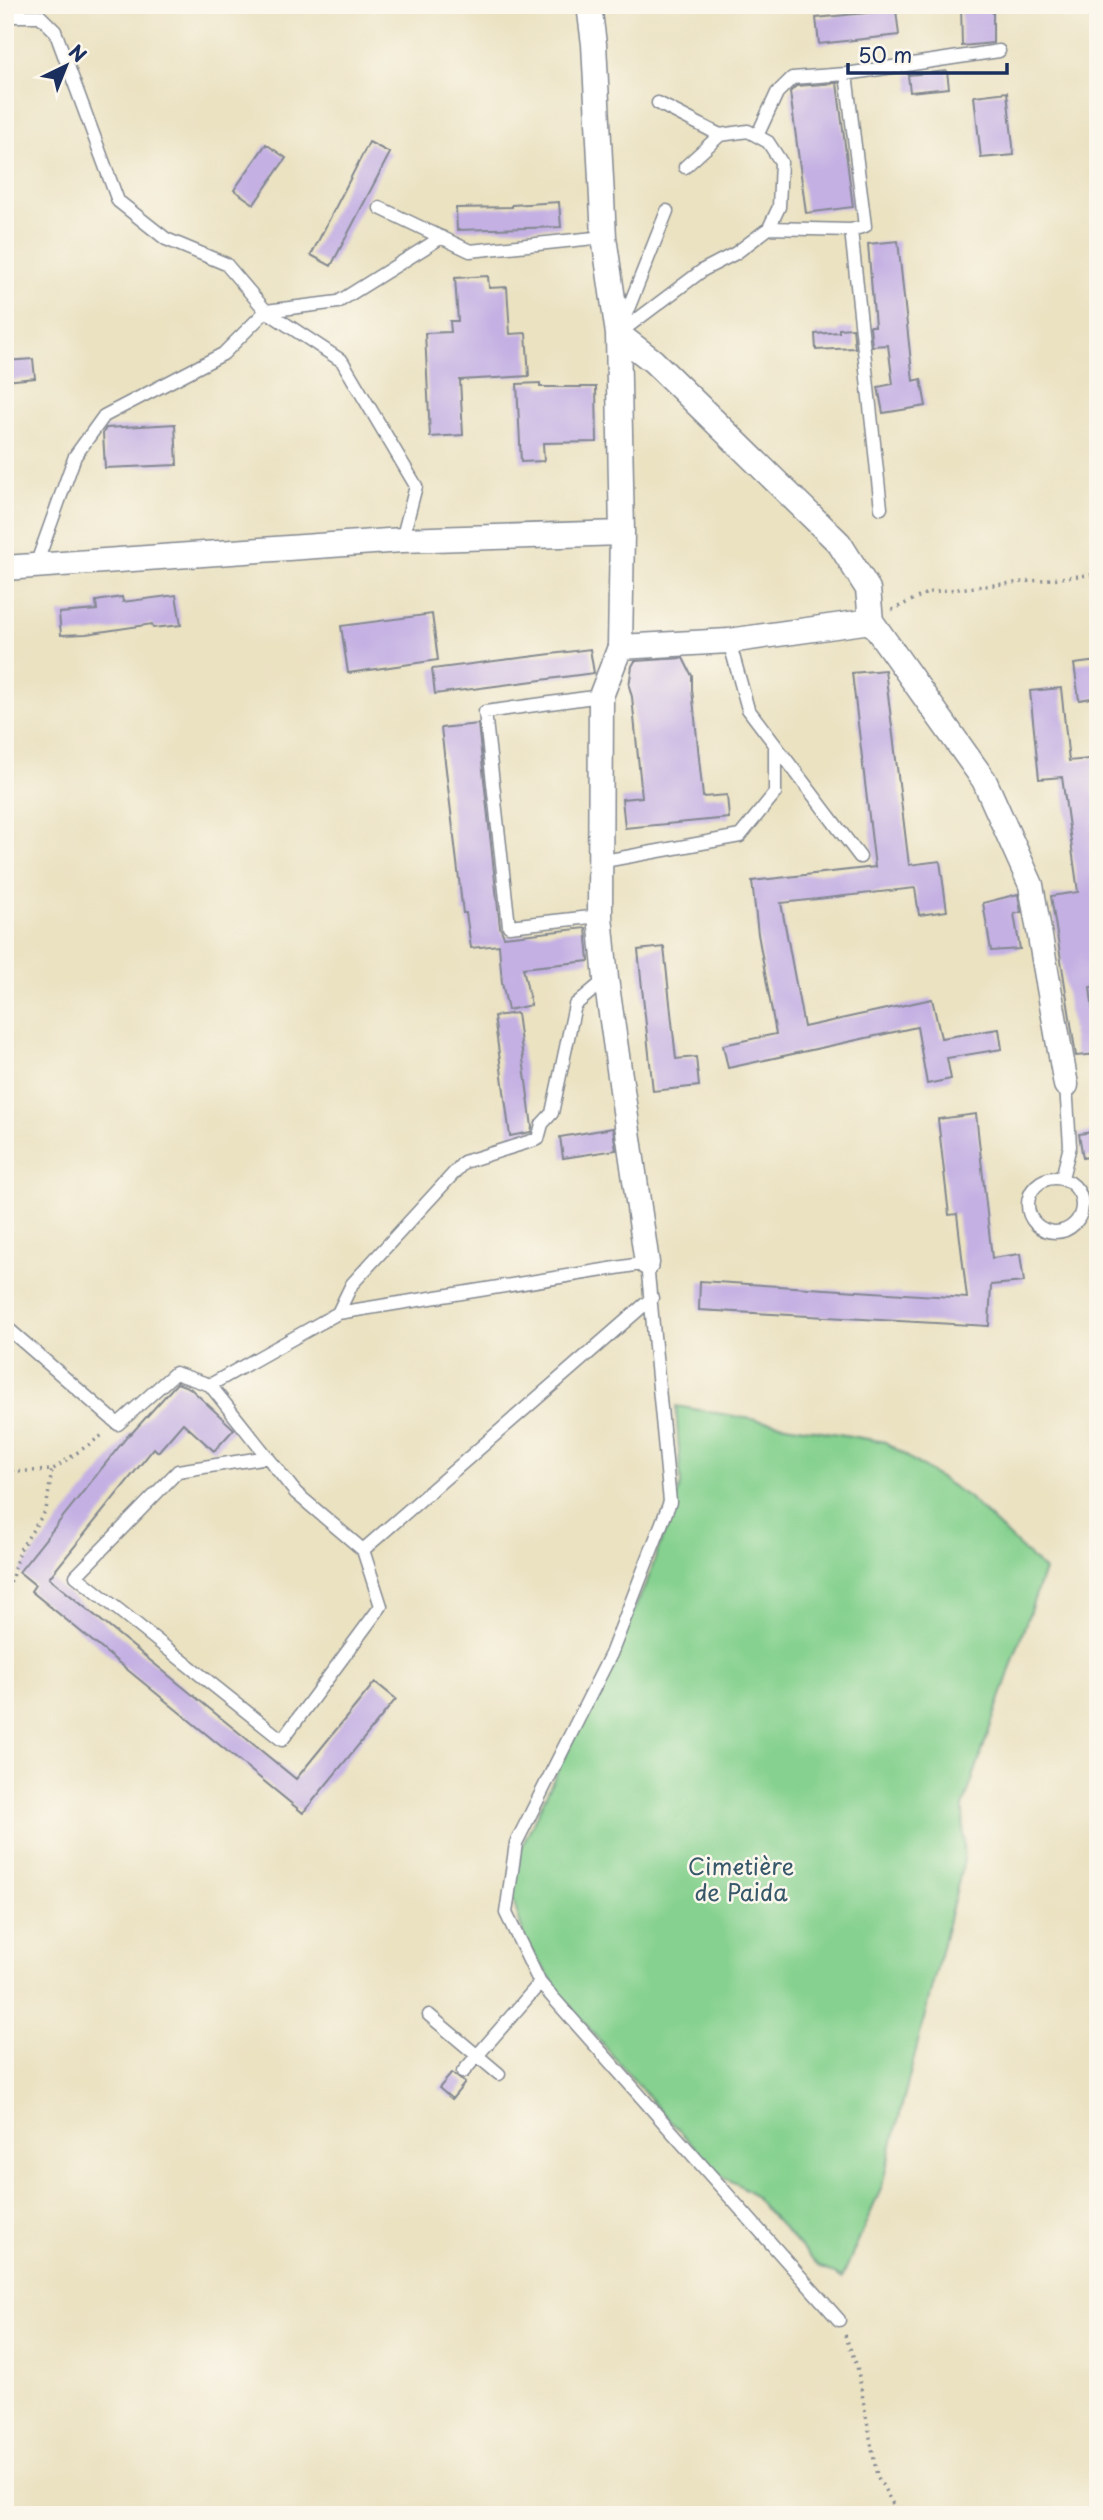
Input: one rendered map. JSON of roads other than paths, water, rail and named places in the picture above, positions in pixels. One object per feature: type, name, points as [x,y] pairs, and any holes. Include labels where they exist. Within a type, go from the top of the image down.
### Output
[{"type":"street","points":[[589,5],[594,44],[604,237],[618,334],[622,533],[620,647],[601,696],[600,916],[606,979],[647,1263]]},
{"type":"street","points":[[618,334],[653,361],[839,543],[868,589],[870,621],[984,780],[1031,885],[1066,1084]]},
{"type":"street","points":[[5,568],[402,540],[622,533]]},
{"type":"street","points":[[620,647],[729,641],[870,621]]},
{"type":"lane","points":[[5,16],[40,16],[55,31],[118,201],[166,239],[226,264],[266,311],[342,361],[416,486],[402,540]]},
{"type":"lane","points":[[757,136],[777,93],[792,78],[846,74],[999,51]]},
{"type":"lane","points":[[769,228],[851,230],[865,226],[846,74]]},
{"type":"lane","points":[[658,103],[720,135]]},
{"type":"lane","points":[[618,334],[703,270],[736,253],[769,228],[779,207],[780,162],[768,142],[748,131],[720,135],[685,167]]},
{"type":"lane","points":[[380,208],[470,251],[604,237]]},
{"type":"lane","points":[[618,334],[667,211]]},
{"type":"lane","points":[[851,230],[881,508]]},
{"type":"lane","points":[[36,565],[75,456],[104,416],[223,354],[266,311],[338,302],[442,237]]},
{"type":"lane","points":[[729,641],[748,709],[860,857]]},
{"type":"lane","points":[[600,916],[509,926],[485,712],[601,696]]},
{"type":"lane","points":[[599,862],[740,836],[775,793],[775,746]]},
{"type":"lane","points":[[338,1313],[352,1284],[464,1162],[538,1139],[542,1124],[552,1113],[575,1005],[606,979]]},
{"type":"lane","points":[[1062,1178],[1070,1146],[1066,1084]]},
{"type":"lane","points":[[1062,1178],[1076,1188],[1083,1203],[1078,1220],[1065,1231],[1048,1232],[1033,1223],[1027,1206],[1031,1190],[1044,1179],[1062,1178]]},
{"type":"lane","points":[[210,1385],[338,1313],[647,1263],[670,1502],[611,1654],[516,1843],[506,1913],[541,1983],[839,2320]]},
{"type":"lane","points":[[363,1550],[652,1298]]},
{"type":"lane","points":[[5,1326],[118,1424],[175,1373],[210,1385],[268,1457],[296,1493],[363,1550],[382,1606],[282,1740],[76,1576],[178,1471],[268,1457]]},
{"type":"lane","points":[[463,2072],[541,1983]]},
{"type":"lane","points":[[429,2015],[499,2074]]},
{"type":"park label","name":"Cimetière de Paida","points":[[741,1878]]}]
